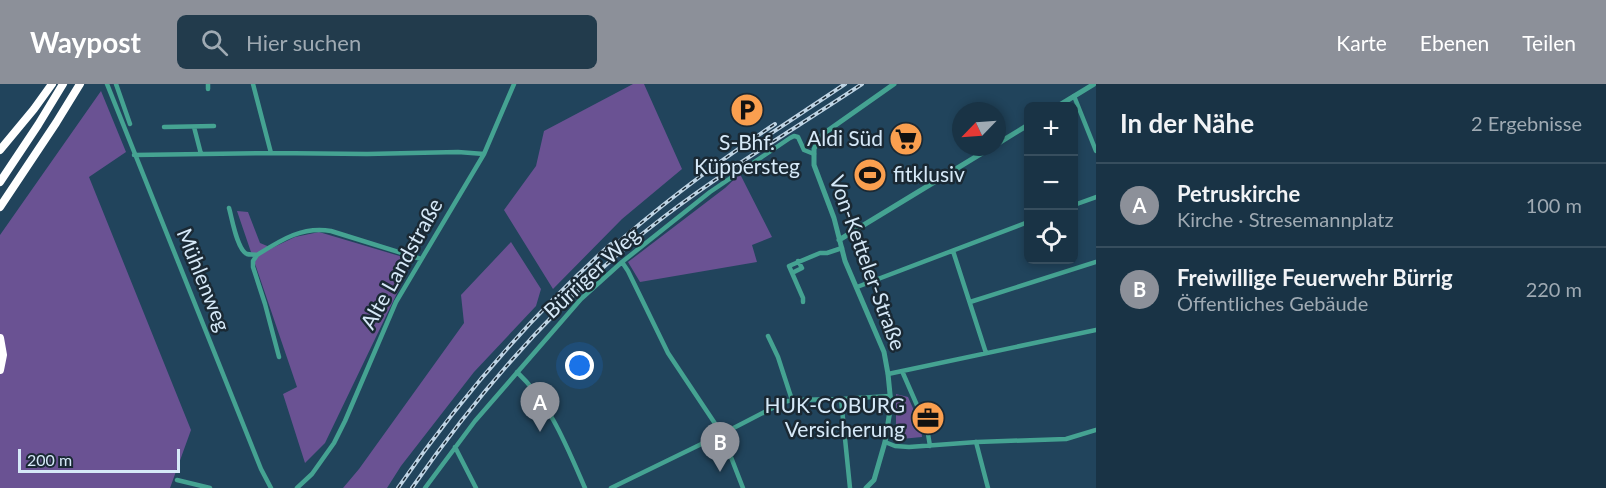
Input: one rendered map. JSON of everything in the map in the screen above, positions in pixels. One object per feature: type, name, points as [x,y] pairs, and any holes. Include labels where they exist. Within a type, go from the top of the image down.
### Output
[{"type":"highway","points":[[0,150],[52,84]]},
{"type":"highway","points":[[0,182],[63,84]]},
{"type":"highway","points":[[0,207],[80,84]]},
{"type":"highway","points":[[0,338],[3,355],[0,370]]},
{"type":"street","name":"Mühlenweg","points":[[107,84],[271,488]]},
{"type":"street","points":[[116,84],[130,124]]},
{"type":"street","points":[[253,84],[271,153]]},
{"type":"street","name":"Alte Landstraße","points":[[297,488],[312,474],[334,442],[396,302],[484,154],[514,84]]},
{"type":"street","name":"Von-Ketteler-Straße","points":[[866,488],[874,480],[885,442],[890,412],[888,374],[884,352],[845,261],[834,218],[816,171],[814,154],[816,144],[824,134],[894,84]]},
{"type":"street","points":[[1064,102],[1094,84]]},
{"type":"street","points":[[1074,96],[1096,151]]},
{"type":"street","points":[[164,127],[214,126]]},
{"type":"street","points":[[194,127],[201,153]]},
{"type":"street","points":[[1006,139],[1024,128]]},
{"type":"street","name":"Bürriger Weg","points":[[425,488],[455,447],[517,372],[582,299],[622,262],[710,192],[789,138],[798,137],[804,150],[814,154]]},
{"type":"street","points":[[134,154],[458,152],[484,154]]},
{"type":"street","points":[[839,240],[977,156]]},
{"type":"street","points":[[1078,204],[1096,197]]},
{"type":"street","points":[[229,208],[242,250],[246,254],[256,255]]},
{"type":"street","points":[[857,287],[1024,224]]},
{"type":"street","points":[[279,357],[265,304],[252,267],[256,255],[293,234],[320,229],[422,259]]},
{"type":"street","points":[[803,302],[789,266],[820,253],[842,248]]},
{"type":"street","points":[[953,251],[986,353]]},
{"type":"street","points":[[622,262],[668,353],[722,434],[743,488]]},
{"type":"street","points":[[970,302],[1096,262]]},
{"type":"street","points":[[888,374],[1096,330]]},
{"type":"street","points":[[768,336],[778,357],[792,400]]},
{"type":"street","name":"Von-Ketteler-Straße","points":[[903,371],[927,428],[930,446]]},
{"type":"street","points":[[517,372],[526,381],[559,428],[585,488]]},
{"type":"street","points":[[611,488],[784,402],[890,396]]},
{"type":"street","points":[[842,399],[850,488]]},
{"type":"street","points":[[885,442],[895,446],[909,447],[1066,439],[1096,430]]},
{"type":"street","points":[[976,442],[988,488]]},
{"type":"street","points":[[455,447],[476,488]]},
{"type":"street","points":[[177,480],[210,488]]},
{"type":"shaded area","points":[[633,84],[644,84],[682,169],[622,219],[553,289],[504,210],[536,166],[544,131]]},
{"type":"shaded area","points":[[101,91],[126,152],[89,177],[191,430],[170,488],[0,488],[0,235]]},
{"type":"shaded area","points":[[740,174],[772,237],[752,245],[757,262],[640,282],[628,262]]},
{"type":"shaded area","points":[[237,211],[248,212],[260,243],[272,248],[295,237],[319,232],[413,260],[325,443],[305,463],[283,394],[297,387]]},
{"type":"shaded area","points":[[511,242],[541,289],[536,306],[474,372],[401,466],[387,488],[343,488],[464,323],[461,295]]},
{"type":"shaded area","points":[[896,394],[908,397],[921,426],[922,437],[901,439],[896,435]]},
{"type":"railway","points":[[770,134],[845,84]]},
{"type":"railway","points":[[412,488],[497,377],[560,308],[594,276],[689,198],[862,84]]},
{"type":"railway","points":[[606,253],[646,218],[775,124]]},
{"type":"railway","points":[[398,488],[446,422],[497,360],[552,300],[611,244]]},
{"type":"place","name":"S-Bhf. Küppersteg","points":[[747,110]]},
{"type":"place","name":"Aldi Süd","points":[[906,139]]},
{"type":"place","name":"fitklusiv","points":[[870,175]]},
{"type":"place","name":"HUK-COBURG Versicherung","points":[[928,418]]},
{"type":"place","name":"Petruskirche","points":[[540,432]]},
{"type":"place","name":"Freiwillige Feuerwehr Bürrig","points":[[720,472]]}]
